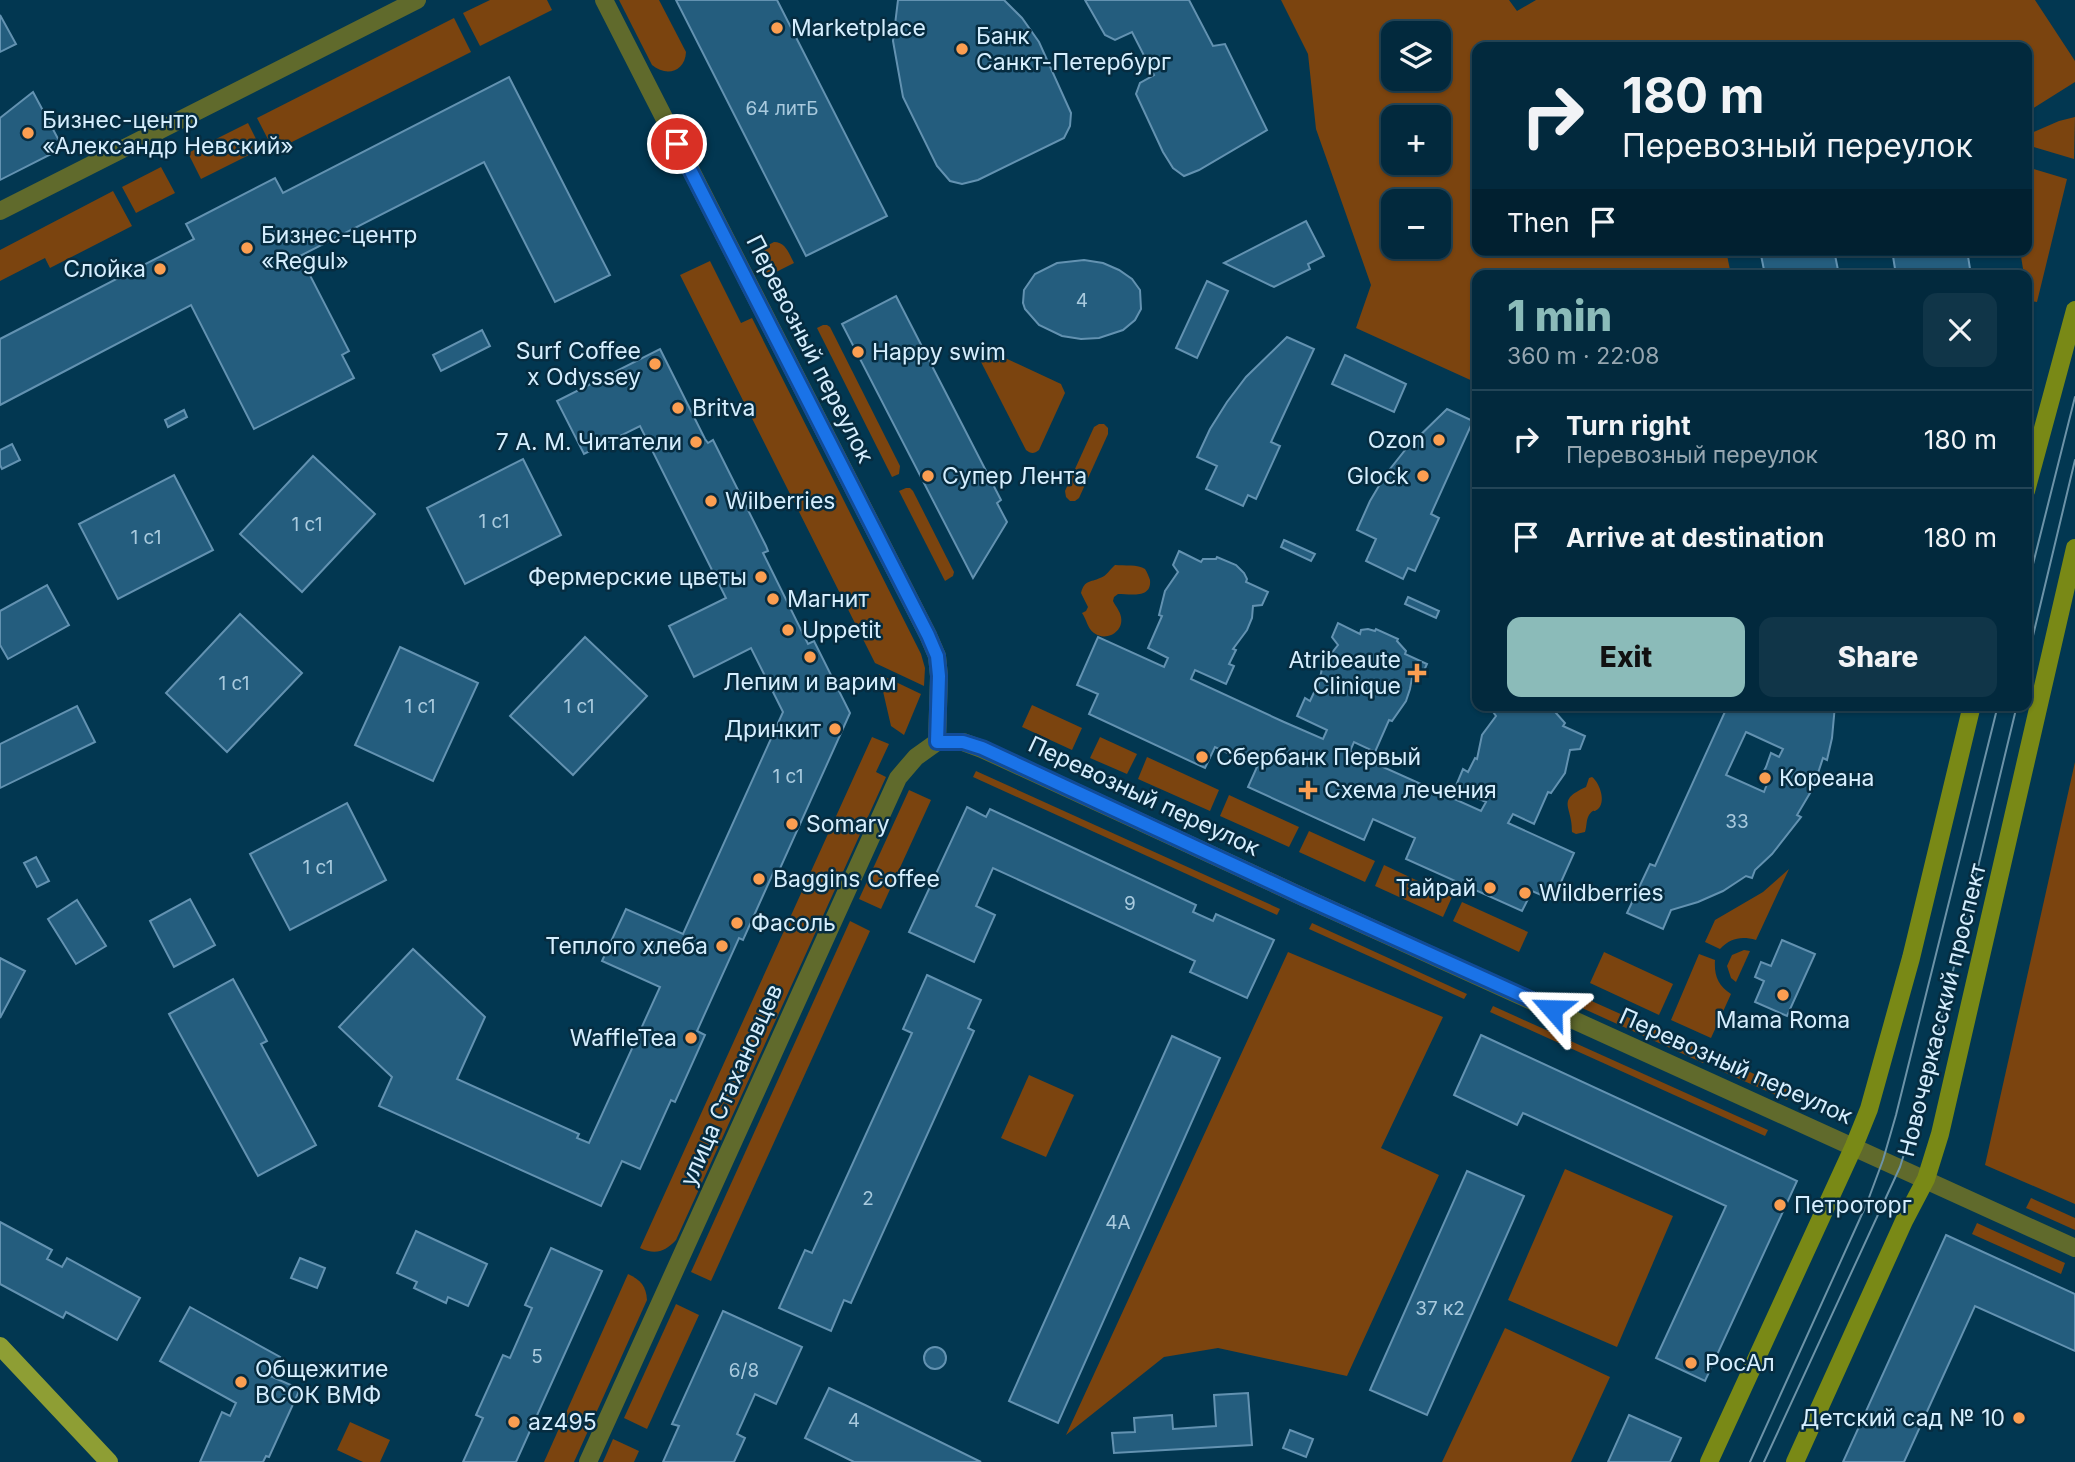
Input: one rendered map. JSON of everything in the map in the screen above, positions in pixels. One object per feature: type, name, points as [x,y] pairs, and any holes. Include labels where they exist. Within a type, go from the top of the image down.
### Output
[{"type":"main road","points":[[2032,469],[2075,310]]},
{"type":"main road","name":"Новочеркасский проспект","points":[[1795,1462],[1904,1221],[1926,1179],[1940,1134],[2075,548]]},
{"type":"main road","name":"Новочеркасский проспект","points":[[1709,1462],[1869,1109],[1911,958],[1971,711]]},
{"type":"main road","points":[[0,1346],[109,1462]]},
{"type":"street","points":[[0,211],[417,0]]},
{"type":"street","name":"Перевозный переулок","points":[[604,0],[928,635],[937,656],[939,676],[937,742],[963,742],[982,748],[2075,1248]]},
{"type":"street","name":"улица Стахановцев","points":[[588,1462],[898,778],[916,757],[937,742]]},
{"type":"shaded area","points":[[490,0],[547,0],[552,10],[480,46],[463,13]]},
{"type":"shaded area","points":[[619,0],[659,0],[686,52],[685,59],[678,68],[674,71],[663,71],[652,65]]},
{"type":"shaded area","points":[[1281,0],[1509,0],[1517,11],[1536,0],[2035,0],[2075,61],[2075,82],[2032,109],[2032,42],[1472,42],[1472,256],[1727,256],[1730,270],[1472,270],[1472,381],[1356,328],[1371,285],[1316,129],[1308,54]]},
{"type":"shaded area","points":[[454,18],[471,52],[274,151],[257,118]]},
{"type":"shaded area","points":[[2075,117],[2074,159],[2032,146],[2032,133]]},
{"type":"shaded area","points":[[248,123],[261,149],[201,179],[188,153]]},
{"type":"shaded area","points":[[161,167],[175,193],[136,213],[122,187]]},
{"type":"shaded area","points":[[2032,168],[2067,179],[2037,302],[2032,301],[2032,270],[2023,270],[2021,256],[2032,256]]},
{"type":"shaded area","points":[[113,191],[132,226],[50,268],[45,258],[0,281],[0,250]]},
{"type":"shaded area","points":[[774,242],[784,246],[794,263],[776,272],[763,274],[754,256],[755,252]]},
{"type":"shaded area","points":[[710,261],[741,323],[752,318],[921,654],[925,668],[924,686],[875,663],[680,275]]},
{"type":"shaded area","points":[[823,325],[830,327],[900,466],[899,474],[892,477],[817,328]]},
{"type":"shaded area","points":[[984,351],[990,351],[1061,384],[1065,393],[1036,452],[1026,450],[980,360]]},
{"type":"shaded area","points":[[1099,424],[1108,428],[1108,434],[1079,498],[1070,501],[1065,491],[1094,427]]},
{"type":"shaded area","points":[[906,488],[913,491],[954,572],[953,576],[945,581],[899,491]]},
{"type":"shaded area","points":[[1115,565],[1142,567],[1150,580],[1150,586],[1144,593],[1118,594],[1114,597],[1113,601],[1121,617],[1120,627],[1109,636],[1099,636],[1090,629],[1082,613],[1088,607],[1081,593],[1086,583],[1105,576]]},
{"type":"shaded area","points":[[879,674],[921,694],[904,735],[891,726]]},
{"type":"shaded area","points":[[1032,705],[1082,728],[1072,750],[1022,727]]},
{"type":"shaded area","points":[[872,737],[889,744],[876,772],[886,777],[676,1240],[660,1251],[640,1248]]},
{"type":"shaded area","points":[[1100,737],[1137,754],[1127,774],[1090,758]]},
{"type":"shaded area","points":[[1147,757],[1219,790],[1210,811],[1138,779]]},
{"type":"shaded area","points":[[2075,762],[2075,1204],[1985,1165]]},
{"type":"shaded area","points":[[976,771],[1280,909],[1277,915],[973,777]]},
{"type":"shaded area","points":[[1592,777],[1601,791],[1601,805],[1589,815],[1585,832],[1576,834],[1572,832],[1568,801],[1571,796],[1586,787]]},
{"type":"shaded area","points":[[909,790],[931,800],[881,909],[859,899]]},
{"type":"shaded area","points":[[1229,795],[1299,827],[1289,847],[1220,816]]},
{"type":"shaded area","points":[[1309,831],[1375,861],[1365,882],[1299,852]]},
{"type":"shaded area","points":[[1384,865],[1452,897],[1443,917],[1375,886]]},
{"type":"shaded area","points":[[1789,869],[1756,940],[1736,939],[1720,949],[1705,942],[1715,920],[1763,892]]},
{"type":"shaded area","points":[[1462,902],[1528,932],[1519,952],[1453,921]]},
{"type":"shaded area","points":[[850,921],[870,931],[711,1281],[691,1272]]},
{"type":"shaded area","points":[[1312,923],[1467,994],[1464,999],[1309,929]]},
{"type":"shaded area","points":[[1744,950],[1750,951],[1736,982],[1731,978],[1727,966],[1732,955]]},
{"type":"shaded area","points":[[1288,952],[1443,1017],[1381,1148],[1439,1175],[1347,1376],[1218,1348],[1164,1357],[1066,1435]]},
{"type":"shaded area","points":[[1604,952],[1673,984],[1659,1015],[1590,983]]},
{"type":"shaded area","points":[[1699,954],[1715,960],[1718,980],[1731,994],[1711,1038],[1671,1020]]},
{"type":"shaded area","points":[[1587,999],[1708,1053],[1703,1063],[1582,1008]]},
{"type":"shaded area","points":[[1493,1006],[1768,1130],[1765,1136],[1490,1012]]},
{"type":"shaded area","points":[[1722,1059],[1791,1091],[1787,1100],[1717,1069]]},
{"type":"shaded area","points":[[1029,1075],[1074,1095],[1046,1157],[1001,1138]]},
{"type":"shaded area","points":[[1565,1169],[1673,1216],[1617,1347],[1508,1300]]},
{"type":"shaded area","points":[[2031,1198],[2075,1218],[2075,1230],[2026,1208]]},
{"type":"shaded area","points":[[1977,1223],[2065,1263],[2061,1274],[1972,1234]]},
{"type":"shaded area","points":[[628,1274],[642,1284],[647,1300],[574,1462],[544,1462]]},
{"type":"shaded area","points":[[676,1304],[699,1315],[647,1429],[624,1418]]},
{"type":"shaded area","points":[[1505,1328],[1610,1377],[1571,1462],[1442,1462]]},
{"type":"shaded area","points":[[350,1422],[390,1440],[380,1462],[363,1462],[337,1450]]},
{"type":"shaded area","points":[[613,1439],[639,1451],[634,1462],[603,1462]]},
{"type":"building","points":[[676,0],[777,0],[887,216],[806,256]]},
{"type":"building","points":[[898,0],[1004,0],[1022,18],[1039,42],[1071,113],[1070,126],[1064,138],[978,180],[962,184],[950,181],[937,166],[903,97],[893,41]]},
{"type":"building","points":[[1085,0],[1189,0],[1213,46],[1225,44],[1267,130],[1184,176],[1173,168],[1163,152],[1136,94],[1140,83],[1154,75],[1132,32],[1115,40],[1105,35]]},
{"type":"building","name":"Бизнес-центр «Александр Невский»","points":[[0,15],[16,44],[0,52]]},
{"type":"building","name":"Бизнес-центр «Regul»","points":[[509,77],[610,275],[555,302],[484,162],[300,256],[349,351],[342,355],[354,378],[254,429],[191,305],[0,405],[0,339],[194,239],[186,224],[275,178],[283,193]]},
{"type":"building","name":"Бизнес-центр «Александр Невский»","points":[[33,92],[63,148],[0,180],[0,118]]},
{"type":"building","points":[[1306,221],[1324,256],[1308,264],[1310,269],[1274,287],[1224,263]]},
{"type":"building","points":[[1761,256],[1835,256],[1838,270],[1764,270]]},
{"type":"building","points":[[1893,256],[1968,256],[1970,270],[1895,270]]},
{"type":"building","points":[[1084,260],[1103,263],[1119,270],[1132,279],[1140,290],[1141,309],[1135,320],[1123,330],[1099,338],[1062,336],[1039,325],[1025,309],[1024,290],[1035,274],[1057,263]]},
{"type":"building","points":[[1207,281],[1228,291],[1197,358],[1176,348]]},
{"type":"building","points":[[896,296],[1001,500],[997,503],[1007,522],[973,578],[842,324]]},
{"type":"building","points":[[482,330],[490,346],[441,371],[433,355]]},
{"type":"building","points":[[1287,337],[1314,349],[1271,442],[1280,446],[1256,499],[1248,495],[1243,506],[1206,489],[1217,466],[1197,457],[1227,402],[1246,377]]},
{"type":"building","points":[[660,349],[705,439],[708,443],[713,440],[766,546],[768,551],[763,553],[808,644],[814,641],[850,713],[778,873],[774,871],[743,940],[739,938],[697,1031],[705,1035],[675,1102],[671,1100],[640,1169],[622,1161],[601,1206],[379,1106],[392,1077],[339,1027],[413,949],[485,1017],[457,1079],[579,1134],[577,1138],[589,1143],[660,987],[602,961],[626,909],[683,934],[783,712],[751,648],[694,677],[669,626],[726,598],[640,426],[584,454],[557,401]]},
{"type":"building","points":[[1345,355],[1406,384],[1394,412],[1332,384]]},
{"type":"building","points":[[1447,409],[1472,421],[1431,514],[1439,518],[1415,571],[1408,568],[1403,579],[1366,561],[1376,539],[1357,530],[1386,474],[1406,449]]},
{"type":"building","points":[[184,410],[187,417],[168,427],[165,420]]},
{"type":"building","points":[[12,444],[20,460],[2,469],[0,450]]},
{"type":"building","points":[[313,456],[375,514],[302,592],[240,534]]},
{"type":"building","points":[[523,459],[561,535],[465,584],[427,508]]},
{"type":"building","points":[[174,475],[213,550],[118,599],[79,524]]},
{"type":"building","points":[[1284,540],[1315,554],[1311,561],[1281,547]]},
{"type":"building","points":[[1179,551],[1201,562],[1203,559],[1217,557],[1236,565],[1244,573],[1246,582],[1268,592],[1262,605],[1253,606],[1247,630],[1233,649],[1236,650],[1229,664],[1234,666],[1226,684],[1195,670],[1191,679],[1323,739],[1327,730],[1297,716],[1305,698],[1310,701],[1318,687],[1323,664],[1338,645],[1332,637],[1338,623],[1360,634],[1361,630],[1376,629],[1398,639],[1406,651],[1405,654],[1427,664],[1421,677],[1412,678],[1406,701],[1392,721],[1389,720],[1375,752],[1354,742],[1350,751],[1481,811],[1486,802],[1455,788],[1463,769],[1468,772],[1475,758],[1477,759],[1482,735],[1496,716],[1492,711],[1557,711],[1565,723],[1563,726],[1585,736],[1580,749],[1570,750],[1565,773],[1551,793],[1548,792],[1534,824],[1513,814],[1508,823],[1574,853],[1553,900],[1532,891],[1522,911],[1406,859],[1415,838],[1373,819],[1364,840],[1248,787],[1257,767],[1215,747],[1205,768],[1089,714],[1098,694],[1077,685],[1098,637],[1164,667],[1168,658],[1148,648],[1162,616],[1159,615],[1165,591],[1178,572],[1173,565]]},
{"type":"building","points":[[47,585],[69,625],[8,659],[0,645],[0,611]]},
{"type":"building","points":[[1408,597],[1439,611],[1436,618],[1405,604]]},
{"type":"building","points":[[240,614],[302,673],[227,752],[166,693]]},
{"type":"building","points":[[585,637],[647,696],[573,775],[510,716]]},
{"type":"building","points":[[400,647],[478,683],[433,781],[355,745]]},
{"type":"building","points":[[77,706],[95,742],[0,788],[0,744]]},
{"type":"building","points":[[1725,711],[1834,711],[1827,760],[1823,758],[1813,788],[1797,815],[1801,817],[1772,854],[1755,870],[1752,878],[1746,876],[1723,891],[1671,910],[1663,929],[1627,913],[1650,864],[1655,866]],"holes":[[[1746,732],[1783,749],[1779,757],[1771,753],[1759,780],[1767,784],[1764,792],[1726,775]]]},
{"type":"building","points":[[347,803],[386,880],[290,930],[250,854]]},
{"type":"building","points":[[967,807],[986,817],[990,809],[1196,905],[1193,912],[1213,921],[1216,914],[1274,940],[1247,998],[1190,972],[1195,961],[993,868],[976,906],[995,915],[974,962],[909,932]]},
{"type":"building","points":[[36,857],[49,881],[37,887],[24,863]]},
{"type":"building","points":[[190,899],[215,945],[174,967],[150,921]]},
{"type":"building","points":[[77,900],[106,946],[76,964],[48,919]]},
{"type":"building","points":[[1782,940],[1815,954],[1787,1016],[1755,1002],[1764,981],[1755,977],[1761,962],[1771,966]]},
{"type":"building","points":[[0,958],[25,971],[0,1018]]},
{"type":"building","points":[[927,975],[981,1000],[968,1028],[974,1031],[851,1303],[844,1300],[831,1331],[779,1308],[805,1250],[812,1253],[912,1033],[903,1029]]},
{"type":"building","points":[[233,979],[267,1041],[261,1044],[316,1145],[258,1176],[169,1014]]},
{"type":"building","points":[[1481,1035],[1797,1181],[1705,1381],[1656,1358],[1726,1206],[1523,1113],[1517,1125],[1454,1095]]},
{"type":"building","points":[[1172,1036],[1220,1058],[1058,1423],[1009,1401]]},
{"type":"building","points":[[1467,1171],[1524,1196],[1427,1415],[1370,1390]]},
{"type":"building","points":[[0,1222],[52,1250],[47,1259],[62,1267],[67,1258],[140,1298],[117,1340],[66,1312],[63,1318],[0,1284]]},
{"type":"building","points":[[416,1231],[487,1264],[468,1306],[448,1297],[446,1303],[414,1288],[417,1282],[397,1273]]},
{"type":"building","points":[[1946,1235],[2075,1294],[2075,1351],[1975,1306],[1904,1462],[1843,1462]]},
{"type":"building","points":[[551,1248],[602,1271],[516,1462],[463,1462],[483,1418],[476,1415],[503,1355],[510,1358],[532,1308],[525,1305]]},
{"type":"building","points":[[300,1258],[325,1268],[317,1288],[291,1278]]},
{"type":"building","name":"Общежитие ВСОК ВМФ","points":[[190,1307],[280,1357],[270,1376],[300,1389],[269,1457],[266,1456],[263,1462],[200,1462],[222,1412],[230,1416],[236,1403],[160,1361]]},
{"type":"building","points":[[723,1311],[802,1347],[776,1404],[755,1394],[737,1434],[745,1438],[734,1462],[663,1462],[679,1426],[672,1424]]},
{"type":"building","points":[[931,1347],[939,1347],[946,1354],[946,1362],[939,1369],[931,1369],[924,1362],[924,1354]]},
{"type":"building","points":[[829,1388],[981,1462],[854,1462],[805,1438]]},
{"type":"building","points":[[1248,1393],[1252,1445],[1114,1453],[1112,1433],[1135,1432],[1134,1418],[1172,1415],[1173,1429],[1216,1426],[1214,1395]]},
{"type":"building","points":[[1629,1415],[1681,1438],[1670,1462],[1608,1462]]},
{"type":"building","points":[[1290,1430],[1313,1439],[1306,1457],[1283,1448]]},
{"type":"tram line","points":[[2032,568],[2075,397]]},
{"type":"tram line","points":[[2032,640],[2075,460]]},
{"type":"tram line","points":[[1750,1462],[1867,1203],[1883,1160],[1997,711]]},
{"type":"tram line","points":[[1764,1462],[1900,1167],[1926,1083],[2016,711]]},
{"type":"place","name":"Marketplace","points":[[777,28]]},
{"type":"place","name":"Банк Санкт-Петербург","points":[[962,49]]},
{"type":"place","name":"Бизнес-центр «Александр Невский»","points":[[28,133]]},
{"type":"place","name":"Бизнес-центр «Regul»","points":[[247,248]]},
{"type":"place","name":"Слойка","points":[[160,269]]},
{"type":"place","name":"Happy swim","points":[[858,352]]},
{"type":"place","name":"Surf Coffee х Odyssey","points":[[655,364]]},
{"type":"place","name":"Britva","points":[[678,408]]},
{"type":"place","name":"Ozon","points":[[1439,440]]},
{"type":"place","name":"7 А. М. Читатели","points":[[696,442]]},
{"type":"place","name":"Супер Лента","points":[[928,476]]},
{"type":"place","name":"Glock","points":[[1423,476]]},
{"type":"place","name":"Wilberries","points":[[711,501]]},
{"type":"place","name":"Фермерские цветы","points":[[761,577]]},
{"type":"place","name":"Магнит","points":[[773,599]]},
{"type":"place","name":"Uppetit","points":[[788,630]]},
{"type":"place","name":"Лепим и варим","points":[[810,657]]},
{"type":"place","name":"Atribeaute Clinique","points":[[1417,673]]},
{"type":"place","name":"Дринкит","points":[[835,729]]},
{"type":"place","name":"Сбербанк Первый","points":[[1202,757]]},
{"type":"place","name":"Кореана","points":[[1765,778]]},
{"type":"place","name":"Схема лечения","points":[[1308,790]]},
{"type":"place","name":"Somary","points":[[792,824]]},
{"type":"place","name":"Baggins Coffee","points":[[759,879]]},
{"type":"place","name":"Тайрай","points":[[1490,888]]},
{"type":"place","name":"Wildberries","points":[[1525,893]]},
{"type":"place","name":"Фасоль","points":[[737,923]]},
{"type":"place","name":"Теплого хлеба","points":[[722,946]]},
{"type":"place","name":"Mama Roma","points":[[1783,995]]},
{"type":"place","name":"WaffleTea","points":[[691,1038]]},
{"type":"place","name":"Петроторг","points":[[1780,1205]]},
{"type":"place","name":"РосАл","points":[[1691,1363]]},
{"type":"place","name":"Общежитие ВСОК ВМФ","points":[[241,1382]]},
{"type":"place","name":"Детский сад № 10","points":[[2019,1418]]},
{"type":"place","name":"az495","points":[[514,1422]]},
{"type":"route","points":[[677,144],[928,635],[937,656],[939,676],[937,742],[963,742],[982,748],[1552,1009]]}]
